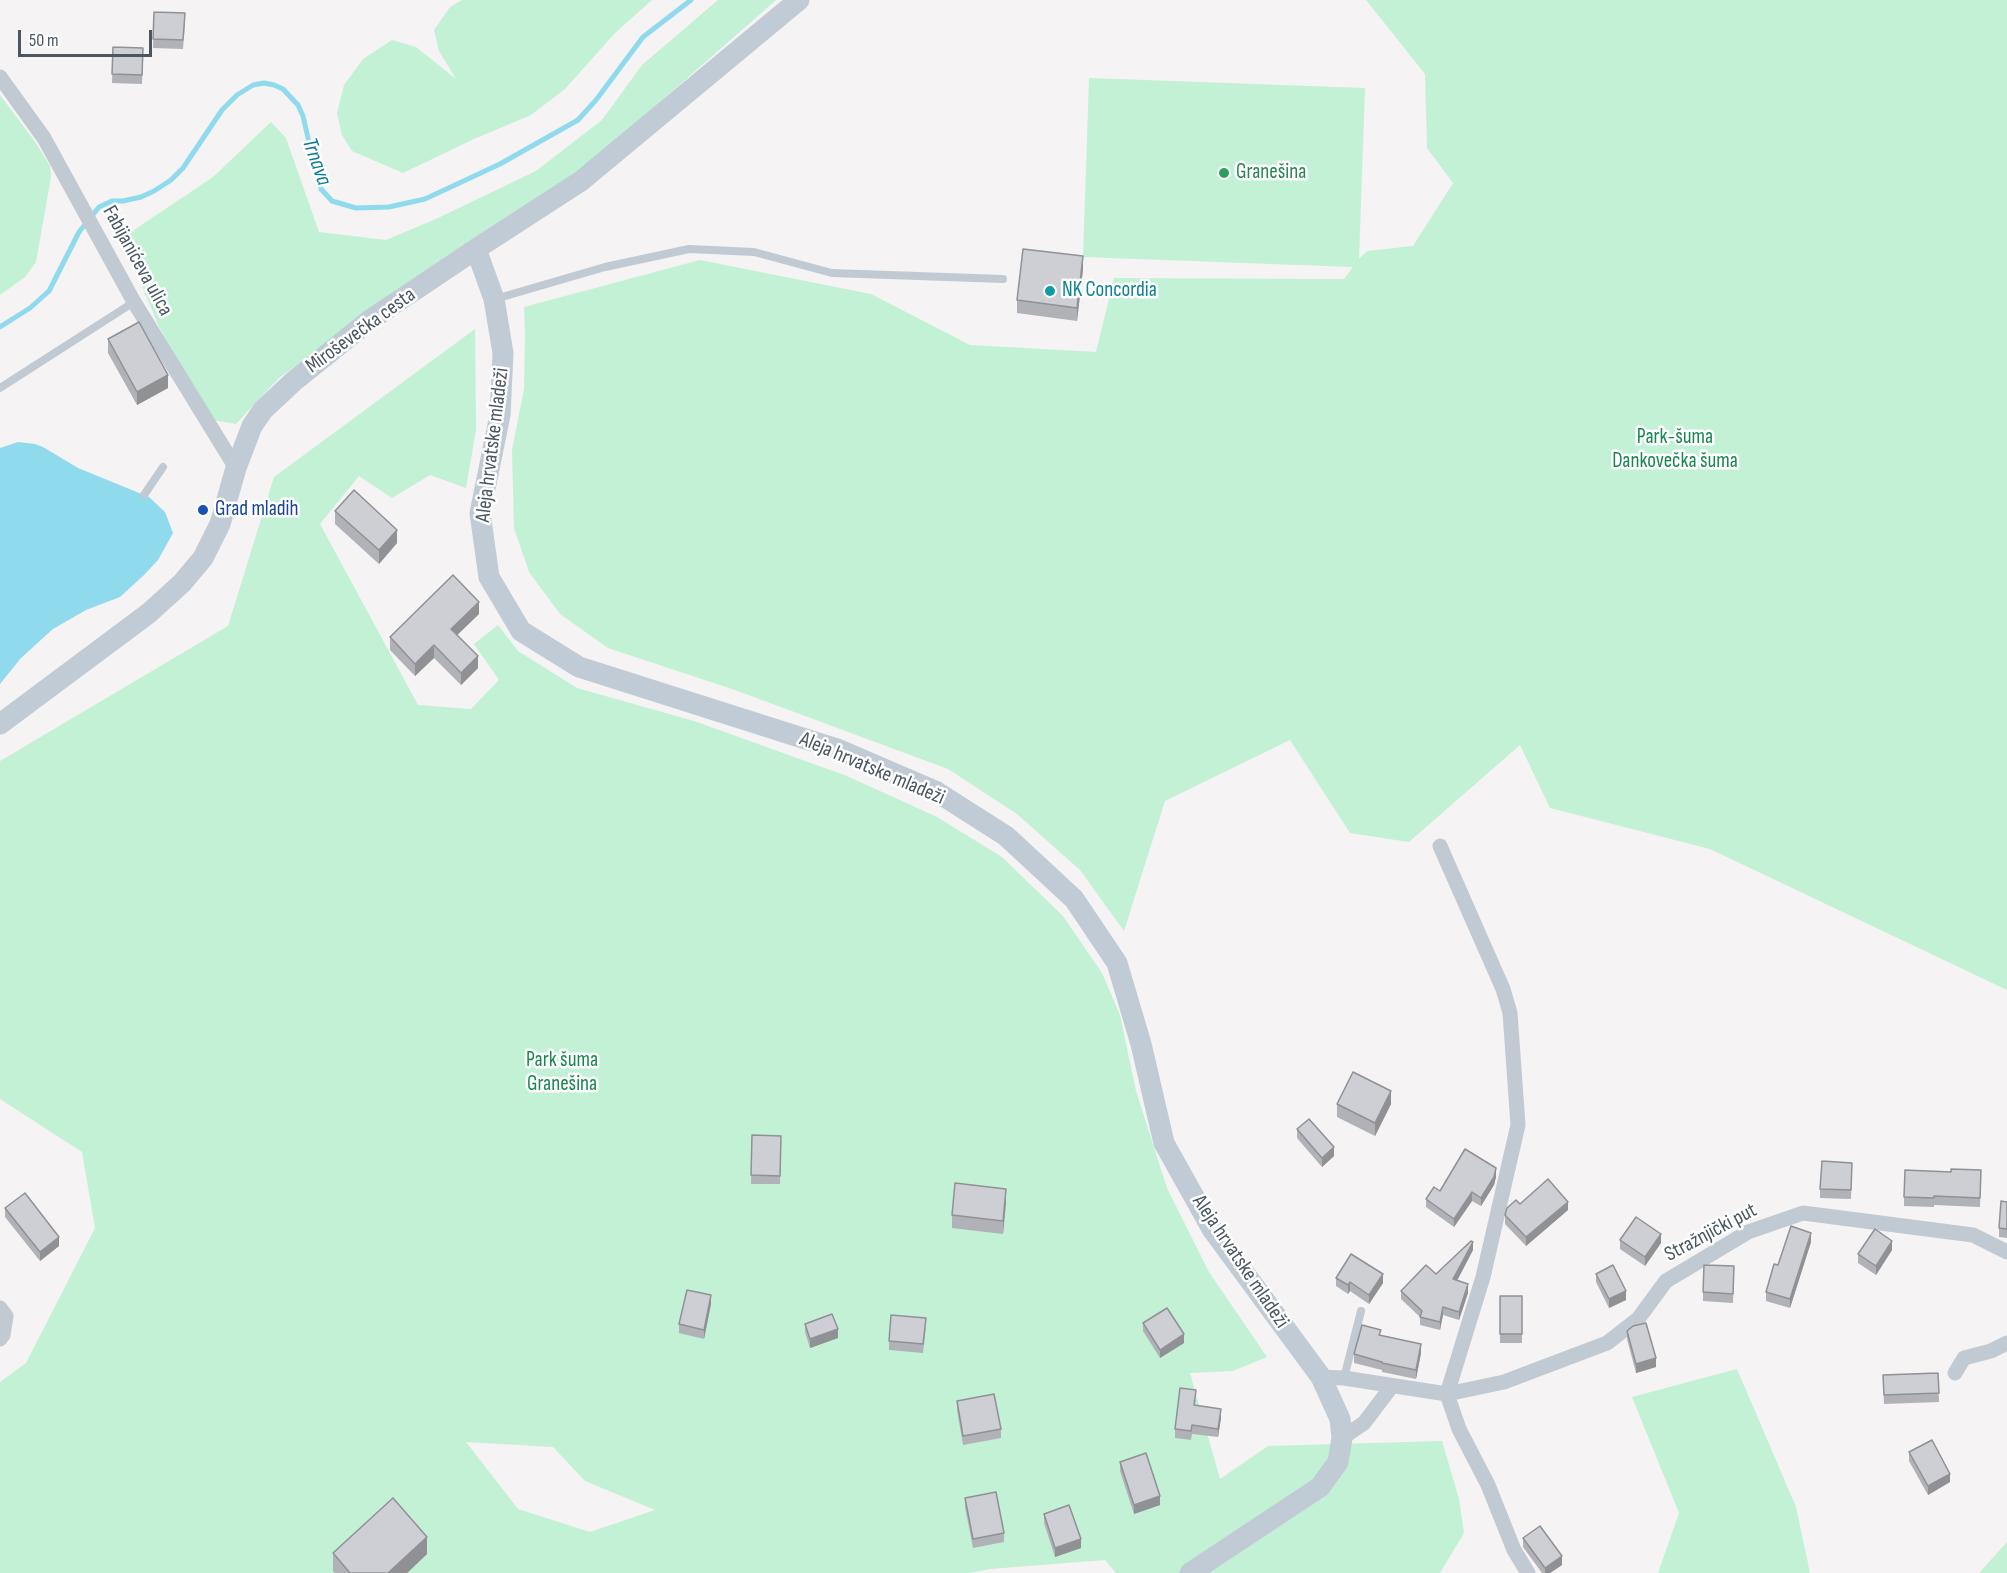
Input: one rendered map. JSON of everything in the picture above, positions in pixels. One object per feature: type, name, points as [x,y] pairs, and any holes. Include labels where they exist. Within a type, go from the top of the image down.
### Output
[{"type":"street","name":"Miroševečka cesta","points":[[0,724],[131,627],[182,583],[203,558],[220,524],[236,468],[252,426],[263,410],[294,381],[370,320],[581,182],[799,0]]},
{"type":"street","name":"Fabijanićeva ulica","points":[[0,77],[44,138],[134,302],[236,468]]},
{"type":"street","name":"Aleja hrvatske mladeži","points":[[476,249],[494,299],[503,353],[500,415],[480,513],[489,577],[521,631],[579,667],[837,749],[937,792],[1006,836],[1074,899],[1117,963],[1141,1044],[1164,1143],[1212,1229],[1321,1377],[1340,1419],[1342,1438],[1338,1462],[1320,1487],[1190,1573]]},
{"type":"street","points":[[1440,846],[1503,989],[1510,1013],[1518,1125],[1483,1277],[1447,1394],[1459,1429],[1488,1485],[1514,1550],[1528,1573]]},
{"type":"street","name":"Stražnjički put","points":[[1321,1377],[1344,1378],[1447,1394],[1504,1382],[1607,1343],[1638,1318],[1666,1281],[1748,1233],[1803,1213],[1973,1235],[2006,1253]]},
{"type":"street","points":[[0,1308],[6,1316],[3,1335],[0,1339]]},
{"type":"street","points":[[1955,1373],[1964,1358],[1991,1351],[2007,1342]]},
{"type":"street","points":[[1342,1438],[1364,1423],[1392,1386]]},
{"type":"lane","points":[[494,299],[605,267],[689,249],[754,252],[832,273],[1003,279]]},
{"type":"lane","points":[[0,388],[134,302]]},
{"type":"lane","points":[[144,495],[163,467]]},
{"type":"lane","points":[[1344,1378],[1361,1311]]},
{"type":"green space","points":[[462,0],[652,0],[615,33],[565,89],[531,115],[403,173],[352,151],[342,135],[337,113],[344,85],[363,59],[392,40],[416,47],[456,79],[439,51],[434,30],[450,7]]},
{"type":"green space","points":[[718,0],[776,0],[585,168],[447,256],[279,378],[236,424],[212,420],[159,327],[122,238],[213,177],[271,122],[286,138],[319,232],[386,240],[536,171],[602,120],[642,65]]},
{"type":"green space","name":"Park-šuma Dankovečka šuma","points":[[1366,0],[2007,0],[2007,990],[1710,849],[1550,808],[1520,745],[1409,842],[1350,833],[1290,740],[1165,801],[1124,931],[1080,870],[1017,814],[948,769],[735,690],[608,648],[560,614],[529,572],[514,528],[512,450],[524,389],[524,307],[700,260],[871,294],[970,345],[1096,352],[1114,278],[1344,279],[1353,267],[1083,257],[1089,78],[1365,88],[1359,259],[1367,251],[1413,246],[1453,183],[1427,148],[1425,74]]},
{"type":"green space","points":[[0,95],[36,143],[50,166],[51,177],[36,262],[25,277],[0,295]]},
{"type":"green space","name":"Park šuma Granešina","points":[[475,329],[476,430],[466,488],[430,475],[392,498],[359,476],[320,524],[418,705],[471,709],[499,680],[474,644],[498,625],[518,651],[577,688],[694,721],[847,776],[937,817],[1002,857],[1063,916],[1102,973],[1120,1015],[1136,1091],[1167,1188],[1209,1272],[1267,1357],[1233,1371],[1190,1373],[1220,1479],[1268,1446],[1442,1441],[1459,1499],[1464,1533],[1440,1573],[1116,1573],[1105,1560],[990,1569],[969,1573],[0,1573],[0,1382],[26,1363],[95,1228],[82,1152],[0,1099],[0,761],[228,626],[274,477]],"holes":[[[466,1442],[553,1447],[585,1481],[655,1510],[590,1532],[518,1509]]]},
{"type":"green space","points":[[1737,1369],[1796,1507],[1810,1573],[1658,1573],[1679,1513],[1632,1397]]},
{"type":"green space","points":[[2007,1542],[2007,1573],[1979,1573]]},
{"type":"water","points":[[18,442],[43,447],[78,468],[149,497],[165,512],[173,533],[158,560],[120,597],[86,610],[53,629],[21,658],[0,684],[0,448]]},
{"type":"building","points":[[154,12],[185,13],[183,40],[153,39]]},
{"type":"building","points":[[113,47],[143,48],[142,75],[112,74]]},
{"type":"building","name":"NK Concordia","points":[[1023,249],[1083,256],[1077,308],[1017,300]]},
{"type":"building","points":[[139,322],[168,375],[137,392],[108,339]]},
{"type":"building","points":[[354,490],[397,530],[379,550],[335,511]]},
{"type":"building","points":[[453,575],[479,602],[451,629],[478,656],[461,673],[434,645],[415,664],[390,637]]},
{"type":"building","points":[[1353,1072],[1391,1091],[1375,1123],[1337,1104]]},
{"type":"building","points":[[1309,1119],[1334,1147],[1322,1158],[1297,1129]]},
{"type":"building","points":[[752,1135],[781,1136],[780,1176],[751,1175]]},
{"type":"building","points":[[1465,1149],[1496,1168],[1494,1177],[1481,1198],[1472,1192],[1454,1219],[1426,1199],[1434,1187],[1440,1191]]},
{"type":"building","points":[[1822,1161],[1852,1163],[1851,1190],[1820,1189]]},
{"type":"building","points":[[1951,1169],[1981,1170],[1980,1198],[1904,1197],[1905,1170],[1951,1172]]},
{"type":"building","points":[[1548,1179],[1568,1202],[1526,1237],[1505,1215],[1507,1208],[1516,1200],[1520,1204]]},
{"type":"building","points":[[955,1183],[1006,1189],[1003,1221],[952,1215]]},
{"type":"building","points":[[25,1193],[59,1237],[40,1252],[5,1208]]},
{"type":"building","points":[[2001,1201],[2007,1202],[2007,1229],[1999,1228]]},
{"type":"building","points":[[1636,1217],[1661,1234],[1645,1257],[1620,1240]]},
{"type":"building","points":[[1791,1226],[1811,1233],[1790,1299],[1766,1292],[1774,1264],[1778,1265]]},
{"type":"building","points":[[1875,1229],[1892,1241],[1876,1266],[1858,1254]]},
{"type":"building","points":[[1471,1241],[1473,1242],[1453,1279],[1468,1284],[1459,1312],[1443,1307],[1440,1322],[1420,1317],[1422,1311],[1401,1291],[1426,1265],[1436,1274]]},
{"type":"building","points":[[1351,1254],[1383,1274],[1369,1295],[1350,1282],[1348,1285],[1336,1278]]},
{"type":"building","points":[[1613,1265],[1626,1291],[1609,1299],[1596,1274]]},
{"type":"building","points":[[1704,1265],[1734,1266],[1733,1294],[1703,1292]]},
{"type":"building","points":[[687,1290],[711,1295],[704,1330],[679,1324]]},
{"type":"building","points":[[1500,1296],[1522,1296],[1522,1334],[1500,1334]]},
{"type":"building","points":[[1167,1308],[1184,1334],[1160,1350],[1143,1323]]},
{"type":"building","points":[[832,1314],[838,1329],[810,1339],[805,1324]]},
{"type":"building","points":[[891,1315],[926,1318],[923,1344],[889,1341]]},
{"type":"building","points":[[1646,1323],[1656,1358],[1636,1364],[1627,1331],[1633,1326]]},
{"type":"building","points":[[1362,1325],[1381,1330],[1379,1335],[1421,1344],[1416,1370],[1354,1354]]},
{"type":"building","points":[[1938,1373],[1939,1393],[1884,1395],[1883,1375]]},
{"type":"building","points":[[1180,1388],[1196,1390],[1194,1405],[1221,1409],[1218,1429],[1192,1425],[1191,1431],[1175,1429]]},
{"type":"building","points":[[994,1394],[1001,1429],[963,1436],[957,1401]]},
{"type":"building","points":[[1932,1440],[1950,1474],[1928,1486],[1909,1452]]},
{"type":"building","points":[[1146,1453],[1160,1496],[1134,1505],[1120,1462]]},
{"type":"building","points":[[996,1492],[1004,1533],[973,1539],[965,1498]]},
{"type":"building","points":[[393,1498],[427,1537],[388,1573],[350,1573],[333,1553]]},
{"type":"building","points":[[1069,1505],[1081,1539],[1055,1548],[1044,1514]]},
{"type":"building","points":[[1540,1526],[1562,1556],[1545,1568],[1523,1538]]},
{"type":"waterway","name":"Trnava","points":[[0,327],[30,308],[49,291],[79,232],[99,207],[112,201],[141,197],[171,180],[183,168],[222,110],[237,95],[253,85],[264,83],[274,85],[283,89],[298,105],[303,116],[321,189],[332,201],[356,208],[389,207],[425,199],[500,164],[578,120],[596,100],[643,37],[691,0]]},
{"type":"place","name":"Granešina","points":[[1224,173]]},
{"type":"place","name":"NK Concordia","points":[[1050,291]]},
{"type":"place","name":"Grad mladih","points":[[203,510]]}]
